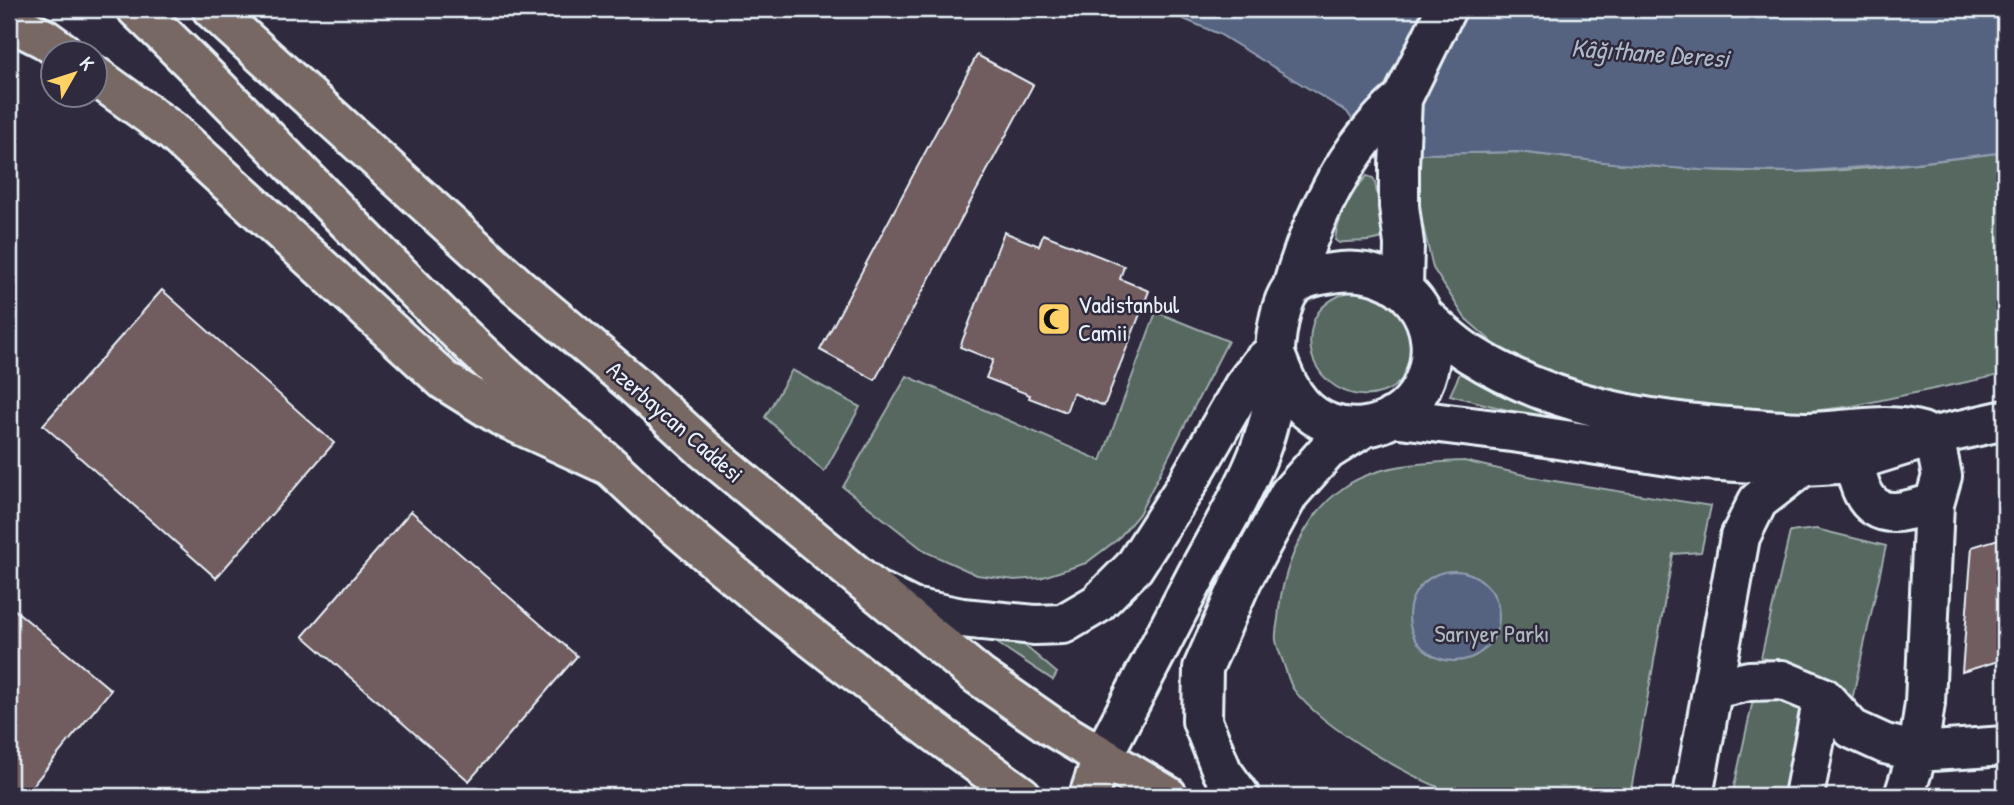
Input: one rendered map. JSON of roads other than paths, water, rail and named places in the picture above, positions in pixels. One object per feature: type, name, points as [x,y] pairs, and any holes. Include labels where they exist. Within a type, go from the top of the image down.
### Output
[{"type":"main road","points":[[136,9],[201,69],[378,255],[485,358],[669,520],[837,658],[891,701],[1023,796]]},
{"type":"main road","name":"Azerbaycan Caddesi","points":[[212,9],[518,287],[632,383],[705,450],[979,676],[1051,726],[1168,796]]},
{"type":"main road","points":[[9,21],[43,38]]},
{"type":"main road","points":[[108,85],[173,132],[445,381],[501,416],[610,466]]},
{"type":"main road","points":[[1089,796],[1102,757]]},
{"type":"street","points":[[1102,757],[1262,450],[1276,387],[1276,334],[1303,247],[1323,202],[1381,117],[1402,99],[1446,9]]},
{"type":"street","points":[[1240,796],[1222,771],[1202,722],[1203,668],[1242,580],[1289,494],[1327,451],[1417,396],[1429,373],[1432,348],[1414,303],[1404,244],[1399,193],[1402,99]]},
{"type":"street","points":[[1292,288],[1311,276],[1343,271],[1370,272],[1395,282],[1469,353],[1515,379],[1569,401],[1622,414],[1697,425],[1805,432],[1872,455],[1934,436],[2005,421]]},
{"type":"street","points":[[879,591],[912,608],[962,618],[1035,625],[1063,624],[1097,604],[1135,567],[1243,387],[1261,363],[1275,352]]},
{"type":"street","points":[[1275,352],[1287,386],[1302,406],[1326,424],[1350,429],[1378,422],[1519,433],[1688,459],[1802,466]]},
{"type":"street","points":[[1904,796],[1918,752],[1925,703],[1934,503],[1942,476],[1934,436]]},
{"type":"street","points":[[1693,796],[1740,537],[1758,501],[1802,466],[1852,446]]},
{"type":"street","points":[[1852,446],[1857,480],[1866,499],[1878,509],[1895,512],[1934,503]]},
{"type":"street","points":[[1713,689],[1749,681],[1782,680],[1823,697],[1852,729],[1885,744],[1918,752],[2005,746]]},
{"type":"street","points":[[1804,796],[1823,697]]},
{"type":"water","name":"Kâğıthane Deresi","points":[[1160,9],[2005,9],[2005,152],[1915,163],[1795,172],[1700,170],[1518,152],[1420,154],[1371,146],[1347,112],[1219,34]]},
{"type":"water","points":[[1445,571],[1463,571],[1479,578],[1492,591],[1499,607],[1499,625],[1492,641],[1479,654],[1463,661],[1445,661],[1429,654],[1416,641],[1409,625],[1409,607],[1416,591],[1429,578]]},
{"type":"place","name":"Vadistanbul Camii","points":[[1054,319]]},
{"type":"park label","name":"Sarıyer Parkı","points":[[1492,634]]}]
